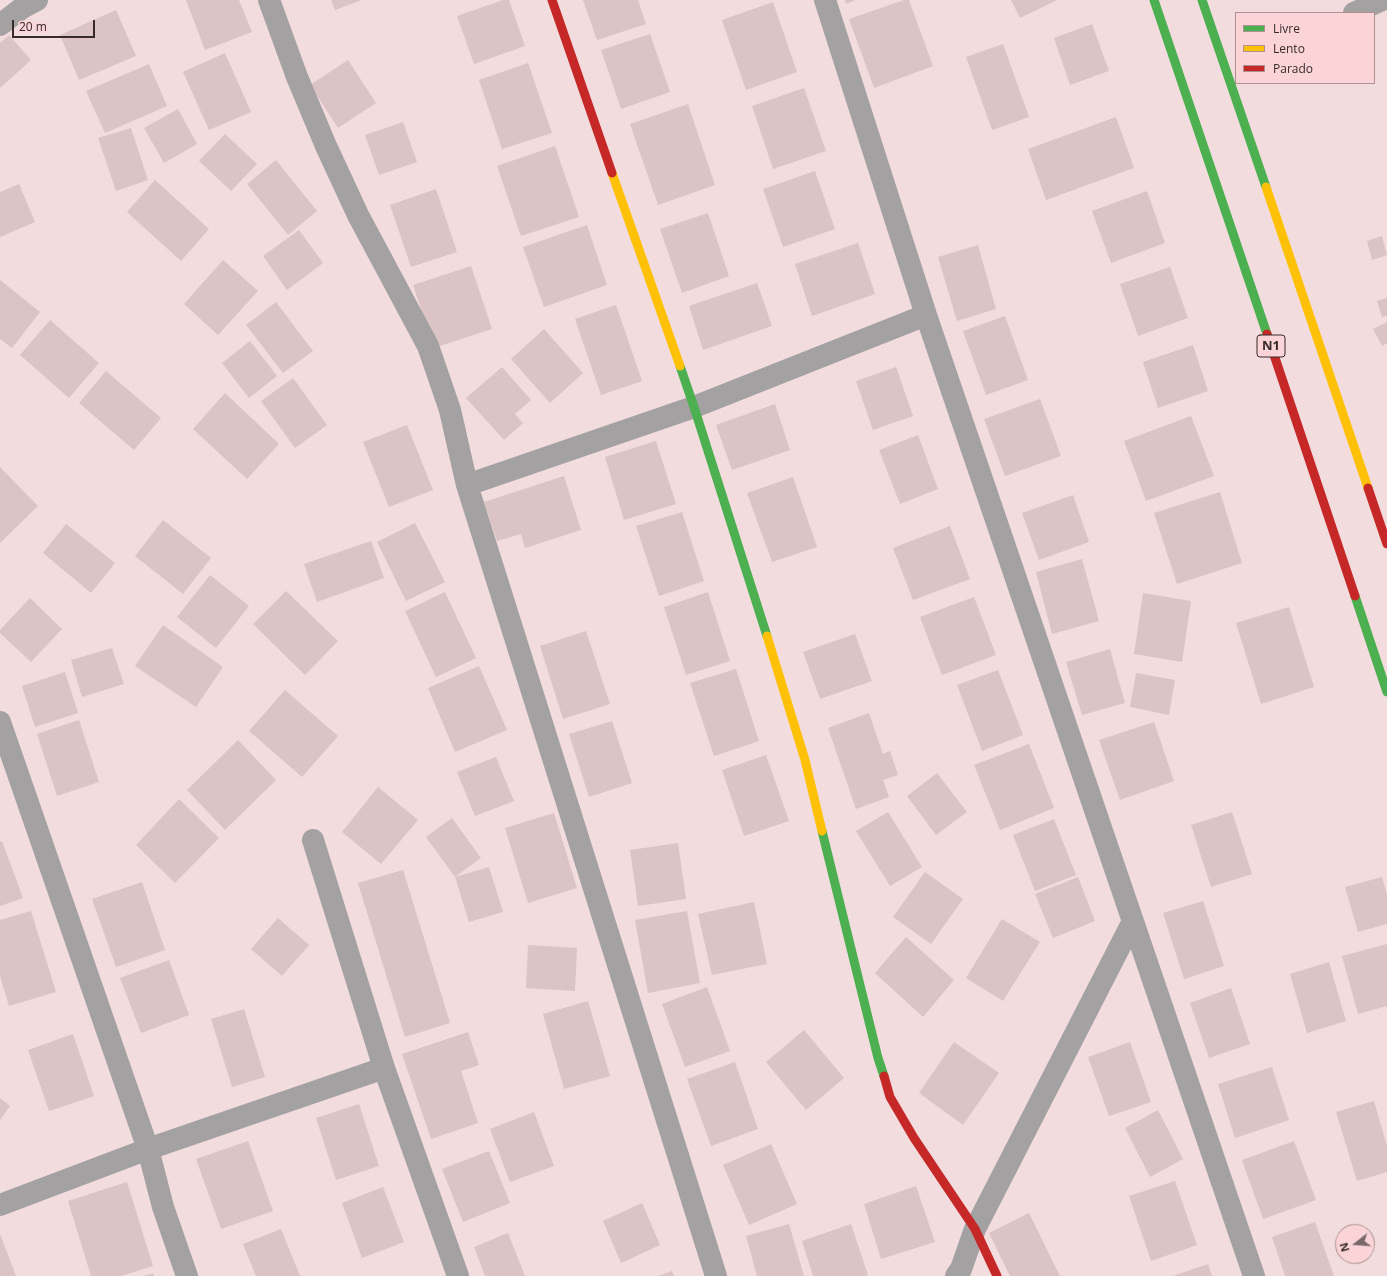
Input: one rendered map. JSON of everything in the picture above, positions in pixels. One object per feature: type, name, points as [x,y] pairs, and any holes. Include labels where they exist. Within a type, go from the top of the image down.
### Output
[{"type":"street","points":[[0,25],[22,8],[37,0]]},
{"type":"street","points":[[269,0],[297,77],[326,146],[358,215],[428,346],[450,410],[468,485],[716,1276]]},
{"type":"street","points":[[552,0],[694,407],[805,760],[878,1058],[890,1097],[914,1138],[975,1229],[997,1276]]},
{"type":"street","points":[[825,0],[926,315],[1254,1276]]},
{"type":"street","name":"N1","points":[[1154,0],[1387,692]]},
{"type":"street","points":[[1202,0],[1232,71]]},
{"type":"street","points":[[1356,12],[1382,0]]},
{"type":"street","points":[[1236,84],[1387,544]]},
{"type":"street","points":[[468,485],[694,407],[926,315]]},
{"type":"street","points":[[0,722],[148,1149],[164,1207],[186,1276]]},
{"type":"street","points":[[313,840],[384,1068],[458,1276]]},
{"type":"street","points":[[956,1276],[961,1269],[975,1229],[1133,921]]},
{"type":"street","points":[[0,1205],[148,1149],[384,1068]]},
{"type":"building","points":[[186,0],[239,0],[252,32],[205,50]]},
{"type":"building","points":[[331,0],[362,0],[335,10]]},
{"type":"building","points":[[503,0],[509,0],[525,46],[474,64],[457,16]]},
{"type":"building","points":[[583,0],[638,0],[646,24],[597,40]]},
{"type":"building","points":[[845,0],[855,0],[846,4]]},
{"type":"building","points":[[904,0],[909,0],[933,66],[874,88],[849,19]]},
{"type":"building","points":[[1011,0],[1057,0],[1020,18]]},
{"type":"building","points":[[773,2],[797,72],[746,90],[722,20]]},
{"type":"building","points":[[116,10],[136,56],[79,80],[60,35]]},
{"type":"building","points":[[1092,24],[1109,71],[1070,85],[1054,38]]},
{"type":"building","points":[[650,34],[670,92],[621,109],[601,50]]},
{"type":"building","points":[[9,35],[31,60],[0,88],[0,43]]},
{"type":"building","points":[[1003,44],[1029,117],[992,130],[966,57]]},
{"type":"building","points":[[225,53],[251,112],[209,130],[183,72]]},
{"type":"building","points":[[348,60],[376,103],[338,128],[310,85]]},
{"type":"building","points":[[528,63],[552,133],[502,149],[479,80]]},
{"type":"building","points":[[149,64],[167,106],[105,133],[86,91]]},
{"type":"building","points":[[804,88],[826,151],[773,169],[752,106]]},
{"type":"building","points":[[688,104],[715,185],[658,205],[630,124]]},
{"type":"building","points":[[178,109],[197,144],[164,163],[144,128]]},
{"type":"building","points":[[1116,117],[1134,168],[1046,200],[1028,149]]},
{"type":"building","points":[[403,122],[417,162],[379,175],[365,135]]},
{"type":"building","points":[[131,128],[148,180],[116,191],[98,138]]},
{"type":"building","points":[[225,134],[257,164],[231,191],[199,161]]},
{"type":"building","points":[[555,146],[579,217],[521,236],[497,166]]},
{"type":"building","points":[[276,160],[317,211],[288,235],[247,184]]},
{"type":"building","points":[[815,171],[835,229],[783,247],[763,189]]},
{"type":"building","points":[[155,180],[209,229],[181,261],[127,212]]},
{"type":"building","points":[[19,184],[35,222],[0,237],[0,192]]},
{"type":"building","points":[[436,189],[457,252],[411,267],[390,205]]},
{"type":"building","points":[[1147,191],[1165,243],[1111,263],[1092,211]]},
{"type":"building","points":[[708,213],[729,276],[682,293],[660,229]]},
{"type":"building","points":[[587,225],[607,285],[544,307],[523,247]]},
{"type":"building","points":[[299,230],[323,263],[287,290],[263,256]]},
{"type":"building","points":[[1382,236],[1387,255],[1372,260],[1367,241]]},
{"type":"building","points":[[858,243],[875,294],[812,316],[795,264]]},
{"type":"building","points":[[978,245],[996,309],[957,321],[938,257]]},
{"type":"building","points":[[223,260],[258,291],[218,335],[184,304]]},
{"type":"building","points":[[471,266],[492,329],[434,348],[413,285]]},
{"type":"building","points":[[1170,267],[1188,318],[1138,336],[1120,284]]},
{"type":"building","points":[[0,280],[40,312],[12,348],[0,339]]},
{"type":"building","points":[[757,283],[772,326],[703,350],[689,306]]},
{"type":"building","points":[[1387,298],[1387,316],[1382,317],[1377,301]]},
{"type":"building","points":[[276,302],[313,351],[283,373],[246,325]]},
{"type":"building","points":[[616,305],[642,381],[601,395],[575,319]]},
{"type":"building","points":[[1005,316],[1028,380],[986,395],[963,331]]},
{"type":"building","points":[[50,320],[99,363],[69,398],[20,355]]},
{"type":"building","points":[[1387,322],[1387,343],[1382,346],[1373,329]]},
{"type":"building","points":[[544,329],[583,373],[550,403],[511,359]]},
{"type":"building","points":[[250,341],[277,376],[249,398],[222,363]]},
{"type":"building","points":[[1193,345],[1208,391],[1158,408],[1143,362]]},
{"type":"building","points":[[502,367],[531,400],[515,414],[523,423],[504,440],[466,398]]},
{"type":"building","points":[[896,367],[913,416],[873,430],[856,381]]},
{"type":"building","points":[[106,371],[161,418],[134,450],[79,403]]},
{"type":"building","points":[[293,378],[327,425],[295,448],[261,401]]},
{"type":"building","points":[[225,393],[279,444],[247,479],[193,429]]},
{"type":"building","points":[[1040,399],[1061,456],[1005,476],[984,419]]},
{"type":"building","points":[[775,404],[790,450],[732,470],[716,425]]},
{"type":"building","points":[[1191,416],[1214,476],[1146,501],[1124,441]]},
{"type":"building","points":[[407,425],[433,490],[389,507],[363,442]]},
{"type":"building","points":[[918,435],[938,489],[900,504],[879,450]]},
{"type":"building","points":[[656,441],[676,504],[624,520],[605,457]]},
{"type":"building","points":[[0,467],[38,506],[0,543]]},
{"type":"building","points":[[564,476],[581,530],[525,548],[521,534],[497,541],[484,502]]},
{"type":"building","points":[[793,477],[817,547],[772,562],[747,493]]},
{"type":"building","points":[[1220,492],[1242,563],[1177,584],[1154,513]]},
{"type":"building","points":[[1073,495],[1089,542],[1039,560],[1022,513]]},
{"type":"building","points":[[682,512],[704,581],[659,596],[636,526]]},
{"type":"building","points":[[163,520],[211,558],[183,594],[135,556]]},
{"type":"building","points":[[415,523],[445,582],[406,601],[377,542]]},
{"type":"building","points":[[66,524],[115,563],[91,593],[43,553]]},
{"type":"building","points":[[950,526],[970,579],[913,600],[893,548]]},
{"type":"building","points":[[371,541],[384,578],[317,602],[304,564]]},
{"type":"building","points":[[1082,559],[1099,621],[1052,634],[1036,572]]},
{"type":"building","points":[[210,575],[249,606],[216,648],[177,617]]},
{"type":"building","points":[[286,591],[338,641],[305,675],[253,624]]},
{"type":"building","points":[[445,592],[476,658],[436,677],[405,611]]},
{"type":"building","points":[[708,592],[730,661],[686,675],[664,607]]},
{"type":"building","points":[[1143,593],[1191,601],[1182,662],[1134,654]]},
{"type":"building","points":[[974,597],[996,655],[942,675],[920,617]]},
{"type":"building","points":[[30,598],[62,629],[31,662],[0,633],[0,630]]},
{"type":"building","points":[[1289,607],[1314,687],[1261,704],[1236,623]]},
{"type":"building","points":[[163,625],[223,667],[196,707],[135,666]]},
{"type":"building","points":[[586,631],[610,704],[563,719],[540,646]]},
{"type":"building","points":[[855,634],[872,681],[820,699],[803,652]]},
{"type":"building","points":[[112,648],[124,684],[82,697],[71,660]]},
{"type":"building","points":[[1110,649],[1125,703],[1082,715],[1066,662]]},
{"type":"building","points":[[479,666],[507,730],[455,752],[428,688]]},
{"type":"building","points":[[736,669],[759,741],[714,756],[690,683]]},
{"type":"building","points":[[998,670],[1023,735],[982,751],[957,685]]},
{"type":"building","points":[[65,672],[78,713],[35,727],[22,686]]},
{"type":"building","points":[[1136,673],[1175,680],[1169,715],[1130,707]]},
{"type":"building","points":[[285,690],[338,736],[302,777],[249,731]]},
{"type":"building","points":[[869,713],[883,754],[890,751],[898,775],[883,780],[889,797],[856,809],[828,728]]},
{"type":"building","points":[[79,720],[99,782],[57,796],[37,734]]},
{"type":"building","points":[[612,721],[632,783],[589,797],[569,734]]},
{"type":"building","points":[[1154,722],[1174,781],[1120,800],[1099,740]]},
{"type":"building","points":[[238,740],[276,780],[225,830],[187,790]]},
{"type":"building","points":[[1029,744],[1054,808],[1000,830],[974,765]]},
{"type":"building","points":[[766,755],[789,821],[744,836],[722,770]]},
{"type":"building","points":[[496,757],[514,801],[475,816],[457,772]]},
{"type":"building","points":[[937,773],[967,812],[936,835],[907,796]]},
{"type":"building","points":[[378,787],[418,820],[381,864],[342,832]]},
{"type":"building","points":[[179,799],[219,838],[175,883],[136,845]]},
{"type":"building","points":[[888,812],[922,867],[890,886],[856,831]]},
{"type":"building","points":[[1232,812],[1252,874],[1211,887],[1191,825]]},
{"type":"building","points":[[554,813],[577,888],[528,903],[505,828]]},
{"type":"building","points":[[452,818],[481,858],[455,877],[426,837]]},
{"type":"building","points":[[1054,819],[1076,875],[1035,891],[1013,835]]},
{"type":"building","points":[[2,841],[23,898],[0,906],[0,842]]},
{"type":"building","points":[[678,843],[686,899],[638,906],[630,850]]},
{"type":"building","points":[[489,867],[503,912],[469,922],[455,877]]},
{"type":"building","points":[[403,870],[450,1023],[405,1037],[358,883]]},
{"type":"building","points":[[925,872],[963,899],[931,944],[893,917]]},
{"type":"building","points":[[1078,877],[1095,921],[1053,938],[1035,894]]},
{"type":"building","points":[[1382,877],[1387,895],[1387,924],[1358,932],[1345,887]]},
{"type":"building","points":[[142,882],[165,950],[116,967],[92,899]]},
{"type":"building","points":[[1203,901],[1224,966],[1184,979],[1163,913]]},
{"type":"building","points":[[754,902],[767,964],[712,975],[698,914]]},
{"type":"building","points":[[31,911],[56,992],[9,1006],[0,976],[0,920]]},
{"type":"building","points":[[687,911],[700,983],[648,993],[635,920]]},
{"type":"building","points":[[278,918],[309,945],[282,976],[251,949]]},
{"type":"building","points":[[1002,919],[1040,942],[1003,1001],[966,978]]},
{"type":"building","points":[[906,937],[954,980],[923,1017],[875,973]]},
{"type":"building","points":[[1387,944],[1387,1006],[1358,1014],[1342,956]]},
{"type":"building","points":[[528,945],[577,948],[575,991],[526,988]]},
{"type":"building","points":[[169,960],[189,1015],[141,1033],[120,978]]},
{"type":"building","points":[[1329,962],[1346,1021],[1307,1033],[1290,974]]},
{"type":"building","points":[[707,987],[730,1051],[685,1067],[662,1004]]},
{"type":"building","points":[[1231,988],[1250,1044],[1209,1058],[1190,1003]]},
{"type":"building","points":[[588,1001],[610,1076],[564,1089],[543,1014]]},
{"type":"building","points":[[244,1009],[265,1077],[232,1087],[211,1019]]},
{"type":"building","points":[[804,1030],[844,1078],[806,1110],[766,1062]]},
{"type":"building","points":[[468,1032],[479,1065],[461,1071],[478,1123],[431,1139],[402,1054]]},
{"type":"building","points":[[73,1034],[94,1096],[49,1111],[28,1050]]},
{"type":"building","points":[[954,1042],[999,1073],[963,1125],[919,1093]]},
{"type":"building","points":[[1130,1042],[1151,1102],[1109,1116],[1088,1057]]},
{"type":"building","points":[[735,1062],[758,1129],[711,1146],[687,1079]]},
{"type":"building","points":[[1272,1067],[1289,1120],[1235,1138],[1218,1084]]},
{"type":"building","points":[[0,1098],[10,1106],[0,1120]]},
{"type":"building","points":[[1374,1101],[1387,1146],[1387,1172],[1357,1181],[1336,1112]]},
{"type":"building","points":[[359,1104],[379,1166],[336,1180],[316,1118]]},
{"type":"building","points":[[1158,1110],[1183,1159],[1150,1177],[1125,1128]]},
{"type":"building","points":[[534,1112],[554,1166],[510,1182],[490,1129]]},
{"type":"building","points":[[248,1141],[273,1211],[221,1229],[196,1159]]},
{"type":"building","points":[[1294,1141],[1316,1200],[1263,1219],[1242,1160]]},
{"type":"building","points":[[771,1144],[797,1204],[749,1225],[723,1165]]},
{"type":"building","points":[[489,1151],[510,1203],[463,1222],[442,1169]]},
{"type":"building","points":[[1175,1181],[1197,1245],[1151,1261],[1129,1196]]},
{"type":"building","points":[[127,1182],[153,1266],[121,1276],[91,1276],[68,1201]]},
{"type":"building","points":[[916,1186],[935,1242],[881,1259],[864,1204]]},
{"type":"building","points":[[383,1187],[404,1242],[362,1258],[342,1203]]},
{"type":"building","points":[[642,1203],[660,1245],[621,1263],[603,1221]]},
{"type":"building","points":[[1029,1213],[1060,1276],[1010,1276],[989,1233]]},
{"type":"building","points":[[1315,1222],[1334,1276],[1285,1276],[1272,1237]]},
{"type":"building","points":[[789,1224],[804,1276],[757,1276],[746,1236]]},
{"type":"building","points":[[851,1224],[868,1275],[813,1276],[802,1241]]},
{"type":"building","points":[[281,1229],[300,1276],[256,1276],[243,1244]]},
{"type":"building","points":[[508,1233],[525,1276],[485,1276],[474,1247]]},
{"type":"building","points":[[0,1234],[16,1276],[0,1276]]},
{"type":"building","points":[[1208,1264],[1212,1276],[1173,1276]]},
{"type":"building","points":[[672,1271],[674,1276],[658,1276]]},
{"type":"building","points":[[153,1273],[154,1276],[144,1276]]},
{"type":"traffic: fast","points":[[1154,0],[1267,334]]},
{"type":"traffic: fast","points":[[1202,0],[1266,187]]},
{"type":"traffic: fast","points":[[680,366],[767,636]]},
{"type":"traffic: fast","points":[[1355,596],[1387,692]]},
{"type":"traffic: fast","points":[[822,831],[878,1058],[884,1076]]},
{"type":"traffic: slow","points":[[612,173],[680,366]]},
{"type":"traffic: slow","points":[[1266,187],[1368,488]]},
{"type":"traffic: slow","points":[[767,636],[805,760],[822,831]]},
{"type":"traffic: jam","points":[[552,0],[612,173]]},
{"type":"traffic: jam","points":[[1267,334],[1355,596]]},
{"type":"traffic: jam","points":[[1368,488],[1387,544]]},
{"type":"traffic: jam","points":[[884,1076],[890,1097],[914,1138],[975,1229],[997,1276]]}]
